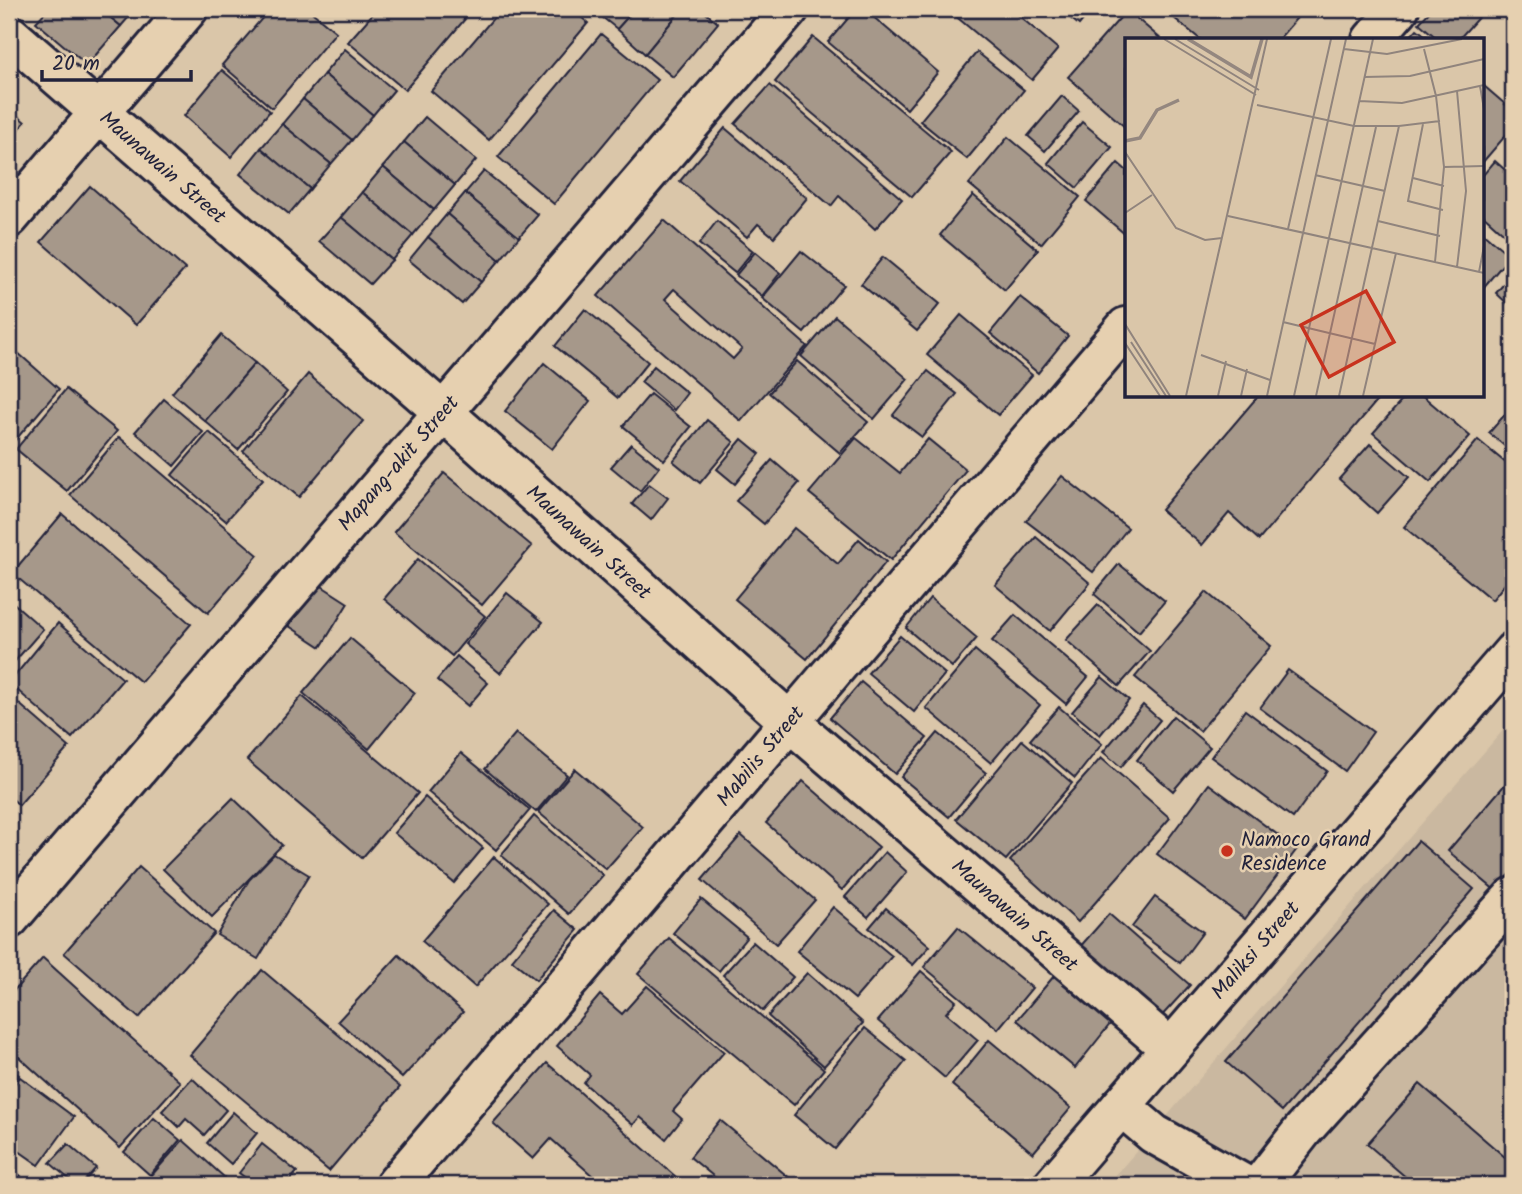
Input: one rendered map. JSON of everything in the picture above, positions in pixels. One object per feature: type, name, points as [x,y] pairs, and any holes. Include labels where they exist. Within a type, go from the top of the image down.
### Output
[{"type":"street","points":[[9,218],[188,9]]},
{"type":"street","name":"Mapang-akit Street","points":[[9,919],[789,9]]},
{"type":"street","points":[[1374,38],[1399,9]]},
{"type":"street","name":"Maunawain Street","points":[[9,34],[442,411],[790,722],[1170,1048]]},
{"type":"street","name":"Mabilis Street","points":[[394,1185],[1125,328]]},
{"type":"street","name":"Maliksi Street","points":[[1053,1185],[1513,652]]},
{"type":"street","points":[[1260,1185],[1303,1129],[1513,897]]},
{"type":"street","points":[[1121,1106],[1154,1134],[1245,1185]]},
{"type":"shaded area","points":[[1513,719],[1513,1185],[1107,1185],[1423,822]]},
{"type":"building","points":[[48,9],[100,9],[121,26],[87,65],[36,22]]},
{"type":"building","points":[[100,9],[136,9],[121,26]]},
{"type":"building","points":[[270,9],[317,9],[313,13],[336,32],[272,108],[222,65]]},
{"type":"building","points":[[377,9],[453,9],[465,19],[405,90],[348,42]]},
{"type":"building","points":[[501,9],[572,9],[588,23],[489,140],[431,91]]},
{"type":"building","points":[[592,9],[635,9],[617,29]]},
{"type":"building","points":[[635,9],[682,9],[645,54],[617,29]]},
{"type":"building","points":[[682,9],[701,9],[718,23],[673,77],[645,54]]},
{"type":"building","points":[[856,9],[864,9],[938,72],[907,109],[828,42]]},
{"type":"building","points":[[947,9],[1011,9],[1058,49],[1032,80]]},
{"type":"building","points":[[1059,9],[1092,9],[1079,25]]},
{"type":"building","points":[[1163,9],[1297,9],[1301,13],[1280,38],[1199,38]]},
{"type":"building","points":[[1432,9],[1480,9],[1483,12],[1460,38],[1437,38],[1419,23]]},
{"type":"building","points":[[1127,10],[1160,38],[1125,38],[1125,127],[1068,77]]},
{"type":"building","points":[[1417,29],[1428,38],[1409,38]]},
{"type":"building","points":[[601,34],[657,80],[554,204],[498,157]]},
{"type":"building","points":[[813,37],[951,152],[912,197],[775,82]]},
{"type":"building","points":[[345,49],[394,90],[373,115],[324,74]]},
{"type":"building","points":[[977,52],[1024,90],[967,159],[920,121]]},
{"type":"building","points":[[222,70],[270,111],[231,157],[184,116]]},
{"type":"building","points":[[324,74],[373,115],[352,140],[303,99]]},
{"type":"building","points":[[770,85],[902,199],[875,229],[839,196],[831,206],[735,124]]},
{"type":"building","points":[[1484,86],[1513,111],[1513,127],[1484,161]]},
{"type":"building","points":[[1062,96],[1079,111],[1045,151],[1028,136]]},
{"type":"building","points":[[303,99],[352,140],[331,164],[282,124]]},
{"type":"building","points":[[9,108],[25,122],[9,140]]},
{"type":"building","points":[[425,117],[476,160],[455,185],[404,142]]},
{"type":"building","points":[[1082,122],[1112,147],[1077,188],[1048,163]]},
{"type":"building","points":[[282,124],[331,164],[310,189],[261,148]]},
{"type":"building","points":[[725,128],[807,198],[774,237],[758,224],[747,237],[680,181]]},
{"type":"building","points":[[1008,137],[1080,197],[1041,244],[969,184]]},
{"type":"building","points":[[404,142],[455,185],[434,210],[383,167]]},
{"type":"building","points":[[261,148],[310,189],[289,214],[240,174]]},
{"type":"building","points":[[1495,161],[1513,177],[1513,242],[1484,216],[1484,174]]},
{"type":"building","points":[[1118,163],[1125,169],[1125,234],[1086,201]]},
{"type":"building","points":[[383,167],[434,210],[413,235],[362,192]]},
{"type":"building","points":[[484,171],[538,215],[519,237],[465,193]]},
{"type":"building","points":[[90,186],[185,269],[136,325],[41,242]]},
{"type":"building","points":[[362,192],[413,235],[392,260],[341,217]]},
{"type":"building","points":[[465,193],[519,237],[500,260],[447,214]]},
{"type":"building","points":[[973,195],[1038,250],[1005,290],[940,235]]},
{"type":"building","points":[[447,214],[500,260],[481,282],[428,237]]},
{"type":"building","points":[[341,217],[392,260],[370,284],[319,241]]},
{"type":"building","points":[[664,220],[807,346],[741,421],[598,296]],"holes":[[[674,289],[742,349],[733,359],[665,299]]]},
{"type":"building","points":[[717,221],[753,251],[735,273],[699,244]]},
{"type":"building","points":[[1484,234],[1510,256],[1484,287]]},
{"type":"building","points":[[428,237],[481,282],[462,304],[409,260]]},
{"type":"building","points":[[801,251],[844,285],[804,333],[762,298]]},
{"type":"building","points":[[755,252],[780,273],[762,296],[736,275]]},
{"type":"building","points":[[883,257],[940,304],[917,331],[861,284]]},
{"type":"building","points":[[1513,273],[1513,309],[1496,293]]},
{"type":"building","points":[[1020,297],[1068,336],[1038,373],[990,333]]},
{"type":"building","points":[[585,309],[648,362],[618,398],[555,346]]},
{"type":"building","points":[[961,315],[1032,375],[998,415],[927,355]]},
{"type":"building","points":[[835,316],[908,379],[874,419],[801,356]]},
{"type":"building","points":[[221,335],[255,363],[205,421],[172,393]]},
{"type":"building","points":[[9,345],[59,389],[12,444],[9,441]]},
{"type":"building","points":[[797,361],[868,422],[840,453],[769,393]]},
{"type":"building","points":[[255,363],[287,392],[238,450],[205,421]]},
{"type":"building","points":[[544,363],[590,401],[552,449],[505,411]]},
{"type":"building","points":[[654,366],[687,393],[674,410],[641,382]]},
{"type":"building","points":[[928,371],[957,394],[922,437],[893,415]]},
{"type":"building","points":[[308,374],[363,421],[299,497],[243,451]]},
{"type":"building","points":[[66,389],[117,431],[67,491],[16,449]]},
{"type":"building","points":[[650,394],[691,427],[664,460],[623,426]]},
{"type":"building","points":[[1257,397],[1380,397],[1259,540],[1229,513],[1202,545],[1161,510]]},
{"type":"building","points":[[1405,397],[1424,397],[1470,436],[1430,482],[1373,433]]},
{"type":"building","points":[[164,399],[203,432],[174,466],[135,432]]},
{"type":"building","points":[[1513,405],[1513,453],[1489,433]]},
{"type":"building","points":[[707,420],[734,442],[700,483],[673,461]]},
{"type":"building","points":[[209,432],[263,479],[226,521],[172,475]]},
{"type":"building","points":[[119,437],[258,555],[208,613],[70,495]]},
{"type":"building","points":[[856,438],[900,473],[928,439],[966,470],[891,560],[809,493]]},
{"type":"building","points":[[742,439],[760,454],[735,484],[717,469]]},
{"type":"building","points":[[1478,440],[1513,469],[1513,574],[1492,600],[1404,527]]},
{"type":"building","points":[[631,444],[659,467],[640,491],[611,467]]},
{"type":"building","points":[[1370,444],[1409,477],[1377,513],[1339,479]]},
{"type":"building","points":[[772,460],[799,483],[764,524],[736,501]]},
{"type":"building","points":[[444,473],[532,546],[482,605],[394,532]]},
{"type":"building","points":[[1062,476],[1128,528],[1093,572],[1026,521]]},
{"type":"building","points":[[649,484],[668,498],[651,520],[632,504]]},
{"type":"building","points":[[62,514],[191,624],[141,682],[12,573]]},
{"type":"building","points":[[794,528],[838,564],[859,539],[886,562],[807,659],[735,599]]},
{"type":"building","points":[[1036,537],[1090,583],[1050,631],[995,585]]},
{"type":"building","points":[[418,559],[485,616],[452,656],[384,599]]},
{"type":"building","points":[[1119,564],[1165,601],[1139,632],[1094,594]]},
{"type":"building","points":[[317,583],[348,603],[321,647],[289,626]]},
{"type":"building","points":[[1206,592],[1271,646],[1200,731],[1135,677]]},
{"type":"building","points":[[507,593],[543,622],[500,673],[465,644]]},
{"type":"building","points":[[930,598],[977,638],[952,667],[906,628]]},
{"type":"building","points":[[9,599],[43,629],[9,668]]},
{"type":"building","points":[[1098,605],[1150,651],[1119,686],[1066,640]]},
{"type":"building","points":[[1015,615],[1088,677],[1066,704],[992,641]]},
{"type":"building","points":[[58,623],[123,679],[72,738],[9,683]]},
{"type":"building","points":[[900,636],[945,674],[914,712],[868,673]]},
{"type":"building","points":[[350,638],[415,693],[369,749],[303,693]]},
{"type":"building","points":[[975,650],[1040,705],[991,763],[926,708]]},
{"type":"building","points":[[457,656],[488,683],[468,706],[437,680]]},
{"type":"building","points":[[1288,670],[1373,732],[1345,771],[1260,708]]},
{"type":"building","points":[[1102,677],[1129,700],[1100,735],[1072,712]]},
{"type":"building","points":[[861,682],[927,738],[895,774],[830,718]]},
{"type":"building","points":[[9,695],[69,747],[19,805],[9,796]]},
{"type":"building","points":[[302,696],[418,793],[362,858],[247,760]]},
{"type":"building","points":[[1143,705],[1160,720],[1121,767],[1103,752]]},
{"type":"building","points":[[1059,707],[1102,744],[1075,778],[1030,740]]},
{"type":"building","points":[[1245,710],[1327,771],[1293,818],[1211,757]]},
{"type":"building","points":[[1173,716],[1210,747],[1173,791],[1137,760]]},
{"type":"building","points":[[516,733],[567,775],[536,812],[485,769]]},
{"type":"building","points":[[938,733],[986,773],[949,817],[901,777]]},
{"type":"building","points":[[1022,740],[1072,783],[1006,860],[956,819]]},
{"type":"building","points":[[461,753],[530,810],[496,850],[428,792]]},
{"type":"building","points":[[1101,758],[1170,818],[1078,922],[1010,861]]},
{"type":"building","points":[[575,769],[643,827],[606,869],[538,812]]},
{"type":"building","points":[[1513,775],[1513,871],[1496,891],[1448,851]]},
{"type":"building","points":[[803,781],[879,847],[842,890],[766,823]]},
{"type":"building","name":"Namoco Grand Residence","points":[[1209,784],[1297,849],[1245,919],[1157,854]]},
{"type":"building","points":[[425,797],[483,848],[454,883],[394,833]]},
{"type":"building","points":[[233,798],[282,845],[212,917],[163,869]]},
{"type":"building","points":[[534,816],[603,875],[569,914],[501,855]]},
{"type":"building","points":[[741,835],[815,900],[776,944],[702,880]]},
{"type":"building","points":[[1418,841],[1474,889],[1282,1111],[1226,1062]]},
{"type":"building","points":[[885,852],[907,872],[868,917],[845,897]]},
{"type":"building","points":[[274,854],[309,875],[258,959],[217,935],[249,880]]},
{"type":"building","points":[[494,857],[548,904],[475,987],[422,941]]},
{"type":"building","points":[[139,867],[214,933],[139,1018],[64,953]]},
{"type":"building","points":[[1155,897],[1203,932],[1180,963],[1132,927]]},
{"type":"building","points":[[701,899],[747,937],[719,971],[673,933]]},
{"type":"building","points":[[833,907],[892,956],[855,999],[797,951]]},
{"type":"building","points":[[886,908],[930,946],[913,965],[869,928]]},
{"type":"building","points":[[554,910],[578,930],[536,980],[512,960]]},
{"type":"building","points":[[1109,914],[1190,985],[1158,1020],[1078,949]]},
{"type":"building","points":[[958,927],[1032,988],[998,1029],[924,967]]},
{"type":"building","points":[[669,938],[824,1069],[794,1105],[638,974]]},
{"type":"building","points":[[753,942],[793,977],[763,1011],[723,975]]},
{"type":"building","points":[[399,955],[463,1012],[402,1078],[338,1021]]},
{"type":"building","points":[[43,958],[180,1082],[120,1148],[9,1048],[9,996]]},
{"type":"building","points":[[1513,959],[1513,978],[1504,970]]},
{"type":"building","points":[[262,970],[400,1087],[329,1171],[190,1055]]},
{"type":"building","points":[[921,971],[956,1001],[946,1013],[978,1040],[945,1078],[878,1021]]},
{"type":"building","points":[[807,973],[863,1023],[824,1066],[768,1016]]},
{"type":"building","points":[[1054,976],[1111,1023],[1075,1068],[1017,1020]]},
{"type":"building","points":[[647,986],[724,1052],[673,1111],[682,1119],[666,1139],[640,1117],[633,1125],[584,1083],[590,1075],[557,1046],[600,995],[622,1014]]},
{"type":"building","points":[[865,1028],[906,1061],[835,1149],[794,1115]]},
{"type":"building","points":[[989,1040],[1071,1108],[1033,1153],[952,1085]]},
{"type":"building","points":[[547,1063],[685,1185],[603,1185],[551,1139],[533,1159],[493,1123]]},
{"type":"building","points":[[9,1068],[19,1075],[9,1089]]},
{"type":"building","points":[[20,1077],[74,1117],[39,1165],[9,1144],[9,1092]]},
{"type":"building","points":[[192,1078],[226,1110],[204,1135],[186,1119],[179,1127],[162,1111]]},
{"type":"building","points":[[1420,1084],[1513,1164],[1513,1185],[1415,1185],[1367,1144]]},
{"type":"building","points":[[233,1112],[257,1133],[231,1164],[207,1143]]},
{"type":"building","points":[[154,1118],[180,1140],[150,1175],[124,1152]]},
{"type":"building","points":[[720,1120],[798,1185],[724,1185],[690,1157]]},
{"type":"building","points":[[183,1140],[224,1177],[217,1185],[162,1185],[151,1176]]},
{"type":"building","points":[[68,1144],[96,1168],[81,1185],[76,1185],[50,1163]]},
{"type":"building","points":[[262,1144],[297,1172],[286,1185],[255,1185],[239,1173]]},
{"type":"building","points":[[9,1166],[21,1176],[13,1185],[9,1185]]},
{"type":"building","points":[[464,1178],[473,1185],[458,1185]]},
{"type":"place","name":"Namoco Grand Residence","points":[[1227,851]]}]
